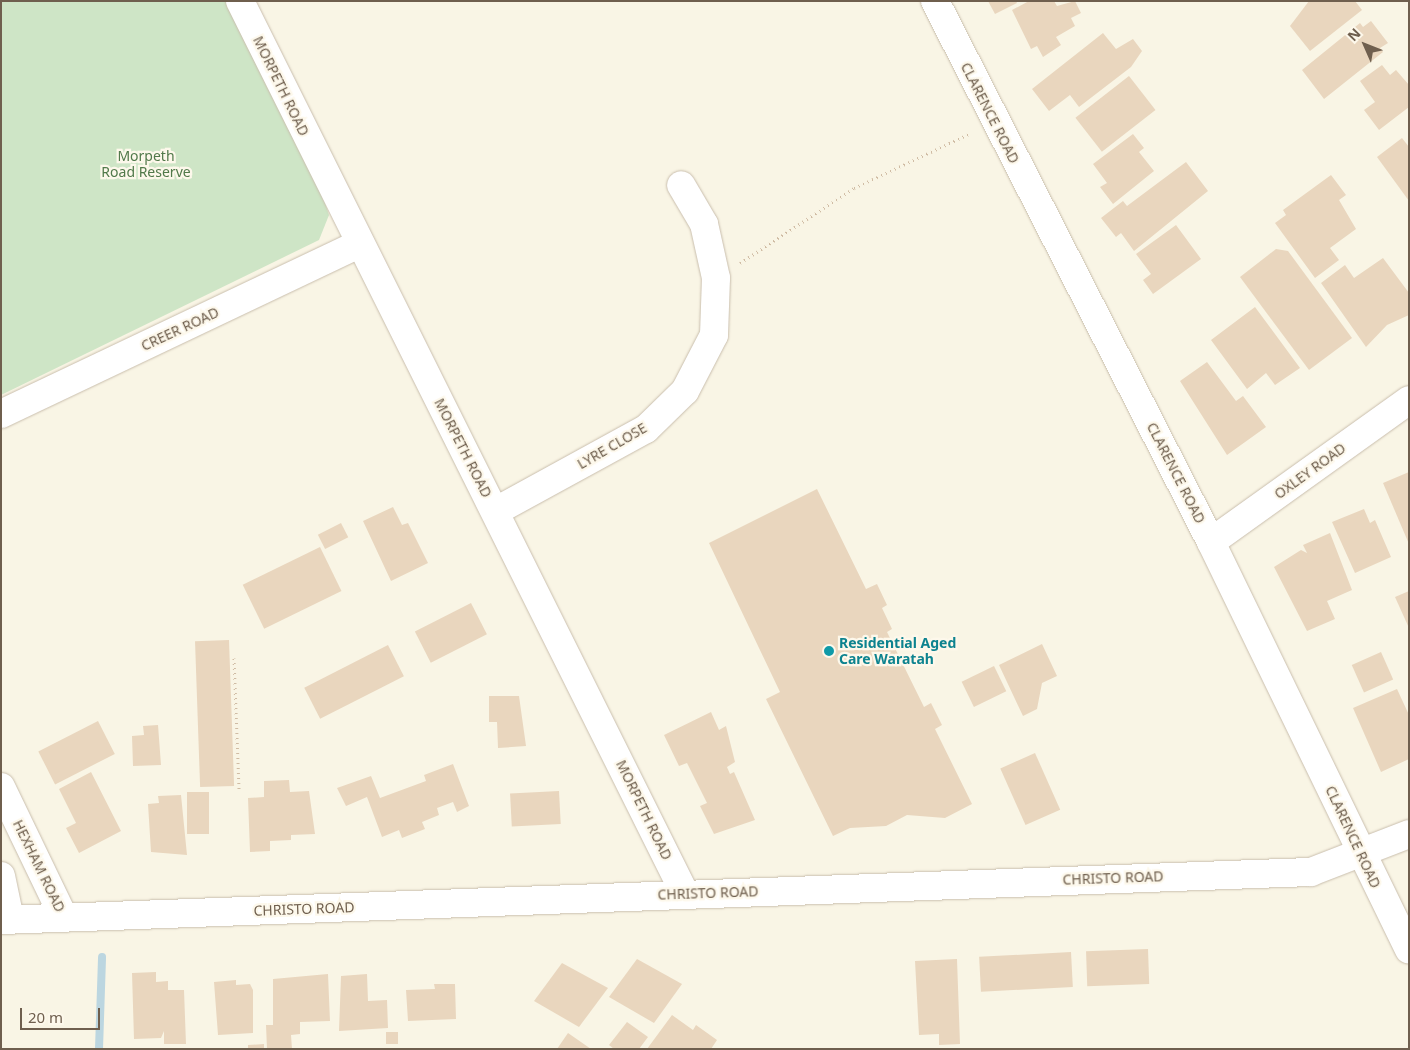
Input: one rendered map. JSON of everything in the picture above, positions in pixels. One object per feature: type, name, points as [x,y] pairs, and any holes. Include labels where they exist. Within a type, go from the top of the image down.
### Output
[{"type":"street","name":"MORPETH ROAD","points":[[240,1],[359,244],[496,511],[685,894]]},
{"type":"street","name":"CLARENCE ROAD","points":[[935,1],[994,122],[1211,542],[1361,854],[1409,949]]},
{"type":"street","name":"LYRE CLOSE","points":[[496,511],[646,429],[684,390],[714,335],[716,278],[704,224],[681,184]]},
{"type":"street","name":"CREER ROAD","points":[[1,414],[359,244]]},
{"type":"street","name":"OXLEY ROAD","points":[[1211,542],[1409,400]]},
{"type":"street","name":"HEXHAM ROAD","points":[[1,787],[64,918]]},
{"type":"street","name":"CHRISTO ROAD","points":[[6,920],[1311,872],[1409,834]]},
{"type":"street","points":[[1,876],[6,920]]},
{"type":"path","points":[[716,278],[854,188],[994,122]]},
{"type":"path","points":[[234,658],[239,791]]},
{"type":"green space","name":"Morpeth Road Reserve","points":[[1,1],[228,1],[323,197],[329,215],[319,240],[1,395]]},
{"type":"building","points":[[988,1],[1016,1],[1017,3],[995,14]]},
{"type":"building","points":[[1029,1],[1054,1],[1057,6],[1075,1],[1081,13],[1071,18],[1075,26],[1056,37],[1061,45],[1043,57],[1037,46],[1031,49],[1012,10]]},
{"type":"building","points":[[1309,1],[1355,1],[1362,10],[1310,51],[1290,26]]},
{"type":"building","points":[[1371,21],[1388,43],[1380,48],[1383,52],[1324,99],[1302,70],[1360,23],[1363,27]]},
{"type":"building","points":[[1103,33],[1116,49],[1133,39],[1142,51],[1131,67],[1079,107],[1070,95],[1049,111],[1032,89]]},
{"type":"building","points":[[1382,65],[1390,75],[1396,70],[1409,85],[1409,107],[1379,130],[1364,110],[1375,102],[1360,81]]},
{"type":"building","points":[[1129,76],[1155,110],[1102,152],[1075,118]]},
{"type":"building","points":[[1133,134],[1144,148],[1139,152],[1154,171],[1113,204],[1100,187],[1107,183],[1093,164]]},
{"type":"building","points":[[1402,138],[1409,147],[1409,201],[1377,157]]},
{"type":"building","points":[[1186,162],[1208,191],[1134,251],[1121,233],[1116,237],[1101,218],[1123,201],[1127,206]]},
{"type":"building","points":[[1331,175],[1346,195],[1339,200],[1356,229],[1330,248],[1339,260],[1315,278],[1275,223],[1286,215],[1283,210]]},
{"type":"building","points":[[1176,225],[1201,259],[1153,294],[1143,280],[1151,274],[1136,254]]},
{"type":"building","points":[[1276,249],[1288,251],[1352,338],[1309,370],[1240,277]]},
{"type":"building","points":[[1383,258],[1409,293],[1409,315],[1387,325],[1366,347],[1321,283],[1345,265],[1354,278]]},
{"type":"building","points":[[1255,307],[1300,368],[1275,385],[1266,373],[1247,389],[1211,340]]},
{"type":"building","points":[[1207,362],[1236,401],[1243,396],[1266,427],[1227,455],[1180,381]]},
{"type":"building","points":[[1409,472],[1409,544],[1383,483]]},
{"type":"building","name":"Residential Aged Care Waratah","points":[[817,489],[866,589],[877,584],[887,605],[882,608],[892,629],[887,632],[924,707],[931,703],[942,725],[935,729],[972,804],[945,818],[907,815],[886,826],[850,828],[833,836],[766,699],[780,692],[709,543]]},
{"type":"building","points":[[393,507],[402,525],[408,523],[428,563],[391,581],[363,521]]},
{"type":"building","points":[[1364,509],[1370,523],[1375,520],[1391,557],[1355,573],[1332,522]]},
{"type":"building","points":[[341,523],[348,537],[325,549],[318,535]]},
{"type":"building","points":[[1330,533],[1352,590],[1327,601],[1335,619],[1307,631],[1274,567],[1301,550],[1307,553],[1303,545]]},
{"type":"building","points":[[320,547],[341,591],[264,629],[243,585]]},
{"type":"building","points":[[1409,591],[1409,628],[1395,597]]},
{"type":"building","points":[[471,603],[487,634],[431,663],[415,632]]},
{"type":"building","points":[[229,640],[234,786],[200,787],[195,641]]},
{"type":"building","points":[[1042,644],[1057,676],[1042,683],[1037,709],[1023,716],[999,665]]},
{"type":"building","points":[[388,645],[404,676],[320,719],[304,688]]},
{"type":"building","points":[[1381,652],[1393,679],[1364,692],[1352,665]]},
{"type":"building","points":[[994,666],[1006,691],[974,707],[962,682]]},
{"type":"building","points":[[1397,689],[1409,715],[1409,759],[1381,772],[1353,708]]},
{"type":"building","points":[[489,696],[519,696],[526,746],[498,748],[497,722],[489,722]]},
{"type":"building","points":[[711,712],[719,730],[726,726],[735,762],[727,767],[730,774],[734,772],[755,820],[714,834],[700,806],[707,803],[687,763],[679,766],[664,735]]},
{"type":"building","points":[[98,721],[115,754],[55,784],[38,751]]},
{"type":"building","points":[[158,725],[161,765],[133,766],[132,736],[144,735],[143,726]]},
{"type":"building","points":[[1035,753],[1060,810],[1026,825],[1000,768]]},
{"type":"building","points":[[453,764],[469,806],[457,812],[453,802],[437,808],[439,815],[422,822],[425,829],[402,838],[399,830],[382,837],[367,797],[346,806],[337,788],[371,776],[380,798],[426,781],[424,775]]},
{"type":"building","points":[[91,772],[121,831],[79,853],[66,828],[76,823],[59,789]]},
{"type":"building","points":[[289,780],[290,792],[309,791],[315,834],[291,835],[291,840],[270,841],[270,851],[250,852],[248,798],[264,797],[264,781]]},
{"type":"building","points":[[559,791],[561,824],[512,827],[510,794]]},
{"type":"building","points":[[187,792],[209,792],[209,834],[187,834]]},
{"type":"building","points":[[181,795],[187,855],[151,852],[148,804],[159,803],[158,796]]},
{"type":"building","points":[[1148,949],[1149,984],[1087,986],[1086,951]]},
{"type":"building","points":[[1071,952],[1073,987],[981,992],[979,957]]},
{"type":"building","points":[[637,959],[682,984],[654,1023],[609,997]]},
{"type":"building","points":[[957,959],[960,1044],[939,1045],[939,1034],[919,1035],[915,961]]},
{"type":"building","points":[[562,963],[608,988],[579,1027],[534,1001]]},
{"type":"building","points":[[156,972],[156,982],[168,981],[168,990],[184,990],[186,1044],[164,1044],[164,1031],[161,1038],[134,1039],[132,973]]},
{"type":"building","points":[[328,974],[330,1021],[300,1022],[300,1034],[291,1035],[292,1049],[267,1049],[266,1025],[273,1025],[273,979]]},
{"type":"building","points":[[367,974],[368,1001],[387,1000],[388,1028],[339,1031],[341,976]]},
{"type":"building","points":[[236,980],[236,985],[250,984],[253,990],[253,1033],[218,1035],[214,982]]},
{"type":"building","points":[[434,984],[455,984],[456,1019],[408,1021],[406,990],[435,989]]},
{"type":"building","points":[[672,1015],[693,1030],[696,1025],[717,1040],[711,1049],[647,1049]]},
{"type":"building","points":[[627,1022],[648,1037],[639,1049],[614,1049],[609,1045]]},
{"type":"building","points":[[386,1032],[398,1032],[398,1044],[386,1044]]},
{"type":"building","points":[[568,1033],[591,1049],[557,1049]]},
{"type":"building","points":[[264,1044],[264,1049],[248,1049],[248,1045]]},
{"type":"waterway","points":[[99,1049],[102,957]]},
{"type":"place","name":"Residential Aged Care Waratah","points":[[829,651]]}]
